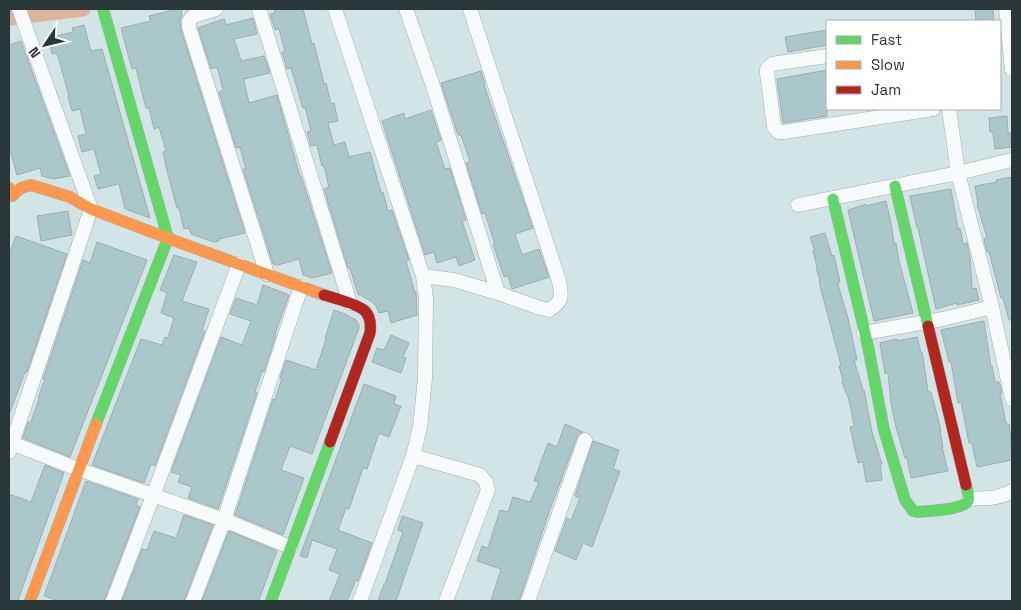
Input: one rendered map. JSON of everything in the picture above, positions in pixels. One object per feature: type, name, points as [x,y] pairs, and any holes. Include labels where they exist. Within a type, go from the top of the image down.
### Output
[{"type":"street","points":[[20,9],[91,209],[10,446],[224,520],[290,547]]},
{"type":"street","points":[[214,9],[192,16],[189,21],[189,27],[267,274]]},
{"type":"street","points":[[259,9],[350,303]]},
{"type":"street","points":[[335,9],[423,276],[426,298],[425,378],[420,427],[413,456],[360,601]]},
{"type":"street","points":[[406,9],[432,83],[498,293]]},
{"type":"street","points":[[423,276],[454,280],[549,310],[560,301],[560,281],[470,9]]},
{"type":"street","points":[[1006,9],[1012,69]]},
{"type":"street","points":[[30,601],[78,469],[168,238],[104,12]]},
{"type":"street","points":[[826,56],[772,64],[768,69],[766,73],[774,126],[779,132],[926,110]]},
{"type":"street","points":[[949,110],[958,173],[992,307],[1012,399]]},
{"type":"street","points":[[798,206],[1012,160]]},
{"type":"street","points":[[10,196],[21,188],[31,186],[70,196],[91,209],[301,287],[350,303],[365,311],[369,317],[371,324],[370,334],[270,601]]},
{"type":"street","points":[[833,199],[884,430],[905,500],[913,511],[917,512],[959,507],[967,503],[969,499],[895,186]]},
{"type":"street","points":[[113,601],[154,496],[239,264]]},
{"type":"street","points":[[193,601],[224,520],[301,287]]},
{"type":"street","points":[[864,333],[927,322],[992,307]]},
{"type":"street","points":[[528,601],[586,440]]},
{"type":"street","points":[[413,456],[480,475],[486,482],[488,490],[446,601]]},
{"type":"street","points":[[969,499],[995,498],[1012,491]]},
{"type":"building","points":[[181,9],[181,30],[245,233],[214,242],[191,234],[189,228],[184,229],[167,171],[163,152],[166,151],[159,127],[154,129],[149,108],[146,108],[136,68],[132,69],[121,28],[151,21],[149,16]]},
{"type":"building","points":[[274,9],[303,9],[324,84],[326,83],[331,104],[334,103],[338,121],[328,123],[334,145],[345,142],[349,157],[370,152],[381,193],[383,192],[388,211],[392,210],[409,260],[406,261],[416,292],[417,315],[391,323],[388,311],[379,313],[371,301],[358,294],[350,268],[348,268],[324,189],[329,187],[324,166],[322,166],[317,145],[311,146],[307,132],[311,131],[305,107],[303,108],[291,68],[287,69],[282,52],[285,51],[279,29],[275,30],[270,14],[275,13]]},
{"type":"building","points":[[975,9],[993,9],[994,20],[976,20]]},
{"type":"building","points":[[253,18],[257,34],[234,39],[241,61],[264,56],[270,73],[244,79],[249,103],[277,95],[300,176],[332,273],[312,278],[303,275],[299,259],[278,265],[273,264],[243,169],[246,169],[240,147],[236,148],[219,92],[223,89],[217,67],[211,69],[198,28],[224,19],[226,25]]},
{"type":"building","points":[[84,25],[91,51],[102,49],[150,218],[125,209],[119,184],[98,189],[94,176],[101,174],[94,149],[82,152],[78,136],[86,134],[80,109],[72,111],[57,53],[52,54],[48,38],[73,32],[72,28]]},
{"type":"building","points":[[826,30],[826,45],[788,52],[785,37]]},
{"type":"building","points":[[21,41],[70,176],[53,179],[42,176],[40,168],[17,175],[9,146],[9,45]]},
{"type":"building","points":[[826,70],[827,116],[783,123],[777,79]]},
{"type":"building","points":[[481,71],[484,85],[533,228],[515,234],[522,255],[539,249],[549,277],[512,289],[508,276],[504,277],[485,213],[482,214],[466,163],[470,161],[461,135],[458,135],[441,83]]},
{"type":"building","points":[[431,110],[441,140],[436,142],[445,169],[450,168],[466,220],[462,221],[475,260],[459,266],[456,257],[437,263],[434,252],[425,255],[382,121],[404,113],[405,119]]},
{"type":"building","points":[[1007,116],[1008,133],[1011,133],[1012,147],[995,149],[993,132],[990,132],[989,118]]},
{"type":"building","points":[[1012,177],[1012,320],[1009,320],[989,252],[987,252],[984,239],[987,238],[977,204],[975,186]]},
{"type":"building","points":[[951,189],[958,229],[960,228],[963,244],[967,243],[970,257],[972,289],[976,288],[979,300],[957,305],[957,303],[936,309],[910,196]]},
{"type":"building","points":[[886,201],[894,243],[896,243],[913,313],[874,321],[848,210],[866,204],[866,206]]},
{"type":"building","points":[[68,211],[72,235],[41,241],[37,216]]},
{"type":"building","points":[[825,233],[832,256],[834,255],[840,282],[838,282],[839,288],[857,360],[854,360],[864,390],[872,432],[882,464],[880,464],[882,480],[866,482],[863,462],[858,463],[850,427],[854,426],[851,409],[842,382],[839,366],[841,365],[819,282],[813,251],[815,251],[810,237]]},
{"type":"building","points":[[16,236],[67,254],[27,372],[25,372],[9,412],[9,255]]},
{"type":"building","points":[[97,242],[147,260],[70,457],[23,438],[39,399],[45,379],[43,379],[83,260],[90,263]]},
{"type":"building","points":[[174,255],[197,262],[182,301],[209,309],[202,330],[205,331],[155,466],[151,464],[144,483],[92,465],[141,339],[162,345],[165,337],[168,338],[174,318],[161,313],[167,293],[160,290]]},
{"type":"building","points":[[263,285],[289,295],[264,372],[262,371],[255,392],[257,393],[218,509],[188,498],[192,487],[178,482],[181,475],[171,472],[221,337],[242,345],[251,321],[230,314],[236,298],[257,305]]},
{"type":"building","points":[[334,310],[356,320],[359,328],[312,454],[290,446],[281,470],[304,478],[283,535],[235,515],[273,399],[275,400],[286,360],[316,370]]},
{"type":"building","points":[[984,321],[991,367],[995,382],[999,382],[1006,424],[1009,424],[1012,460],[977,467],[972,443],[969,443],[961,402],[958,403],[951,362],[949,362],[941,330]]},
{"type":"building","points":[[391,335],[409,343],[403,357],[406,358],[401,373],[372,362],[377,348],[384,350]]},
{"type":"building","points":[[917,337],[922,352],[928,392],[931,392],[941,430],[942,447],[948,471],[911,478],[907,458],[905,458],[896,427],[888,373],[885,374],[880,343]]},
{"type":"building","points":[[364,384],[396,396],[394,404],[401,406],[389,437],[379,433],[367,469],[363,468],[349,509],[346,508],[338,530],[372,543],[358,581],[356,580],[347,601],[329,601],[340,574],[329,570],[337,549],[312,540],[307,558],[300,556]]},
{"type":"building","points":[[565,424],[583,432],[577,437],[519,601],[491,601],[501,569],[477,561],[482,546],[488,548],[500,510],[508,512],[513,497],[530,502],[539,482],[534,481],[548,443],[557,447]]},
{"type":"building","points":[[593,441],[619,450],[613,469],[620,471],[592,547],[583,543],[576,560],[555,551],[567,518],[570,520],[572,518],[580,498],[575,496]]},
{"type":"building","points":[[45,465],[64,473],[18,601],[9,601],[9,494],[31,502]]},
{"type":"building","points":[[86,481],[138,499],[136,505],[140,507],[104,601],[59,601],[44,596]]},
{"type":"building","points":[[184,515],[213,525],[184,601],[122,601],[142,549],[147,550],[154,531],[176,538]]},
{"type":"building","points":[[402,516],[423,523],[396,601],[378,601],[403,532],[398,530]]},
{"type":"building","points":[[229,531],[277,551],[259,601],[202,601]]},
{"type":"waterway","points":[[9,18],[83,9]]},
{"type":"traffic: fast","points":[[96,424],[168,238],[103,9]]},
{"type":"traffic: fast","points":[[895,186],[928,326]]},
{"type":"traffic: fast","points":[[833,199],[868,346],[884,430],[905,500],[913,511],[917,512],[952,508],[965,504],[968,501],[969,495],[966,485]]},
{"type":"traffic: fast","points":[[271,601],[330,442]]},
{"type":"traffic: slow","points":[[9,188],[12,196],[21,188],[31,185],[70,197],[91,209],[324,295]]},
{"type":"traffic: slow","points":[[30,601],[96,424]]},
{"type":"traffic: jam","points":[[324,295],[362,308],[368,316],[370,324],[370,333],[330,442]]},
{"type":"traffic: jam","points":[[928,326],[966,485]]}]
